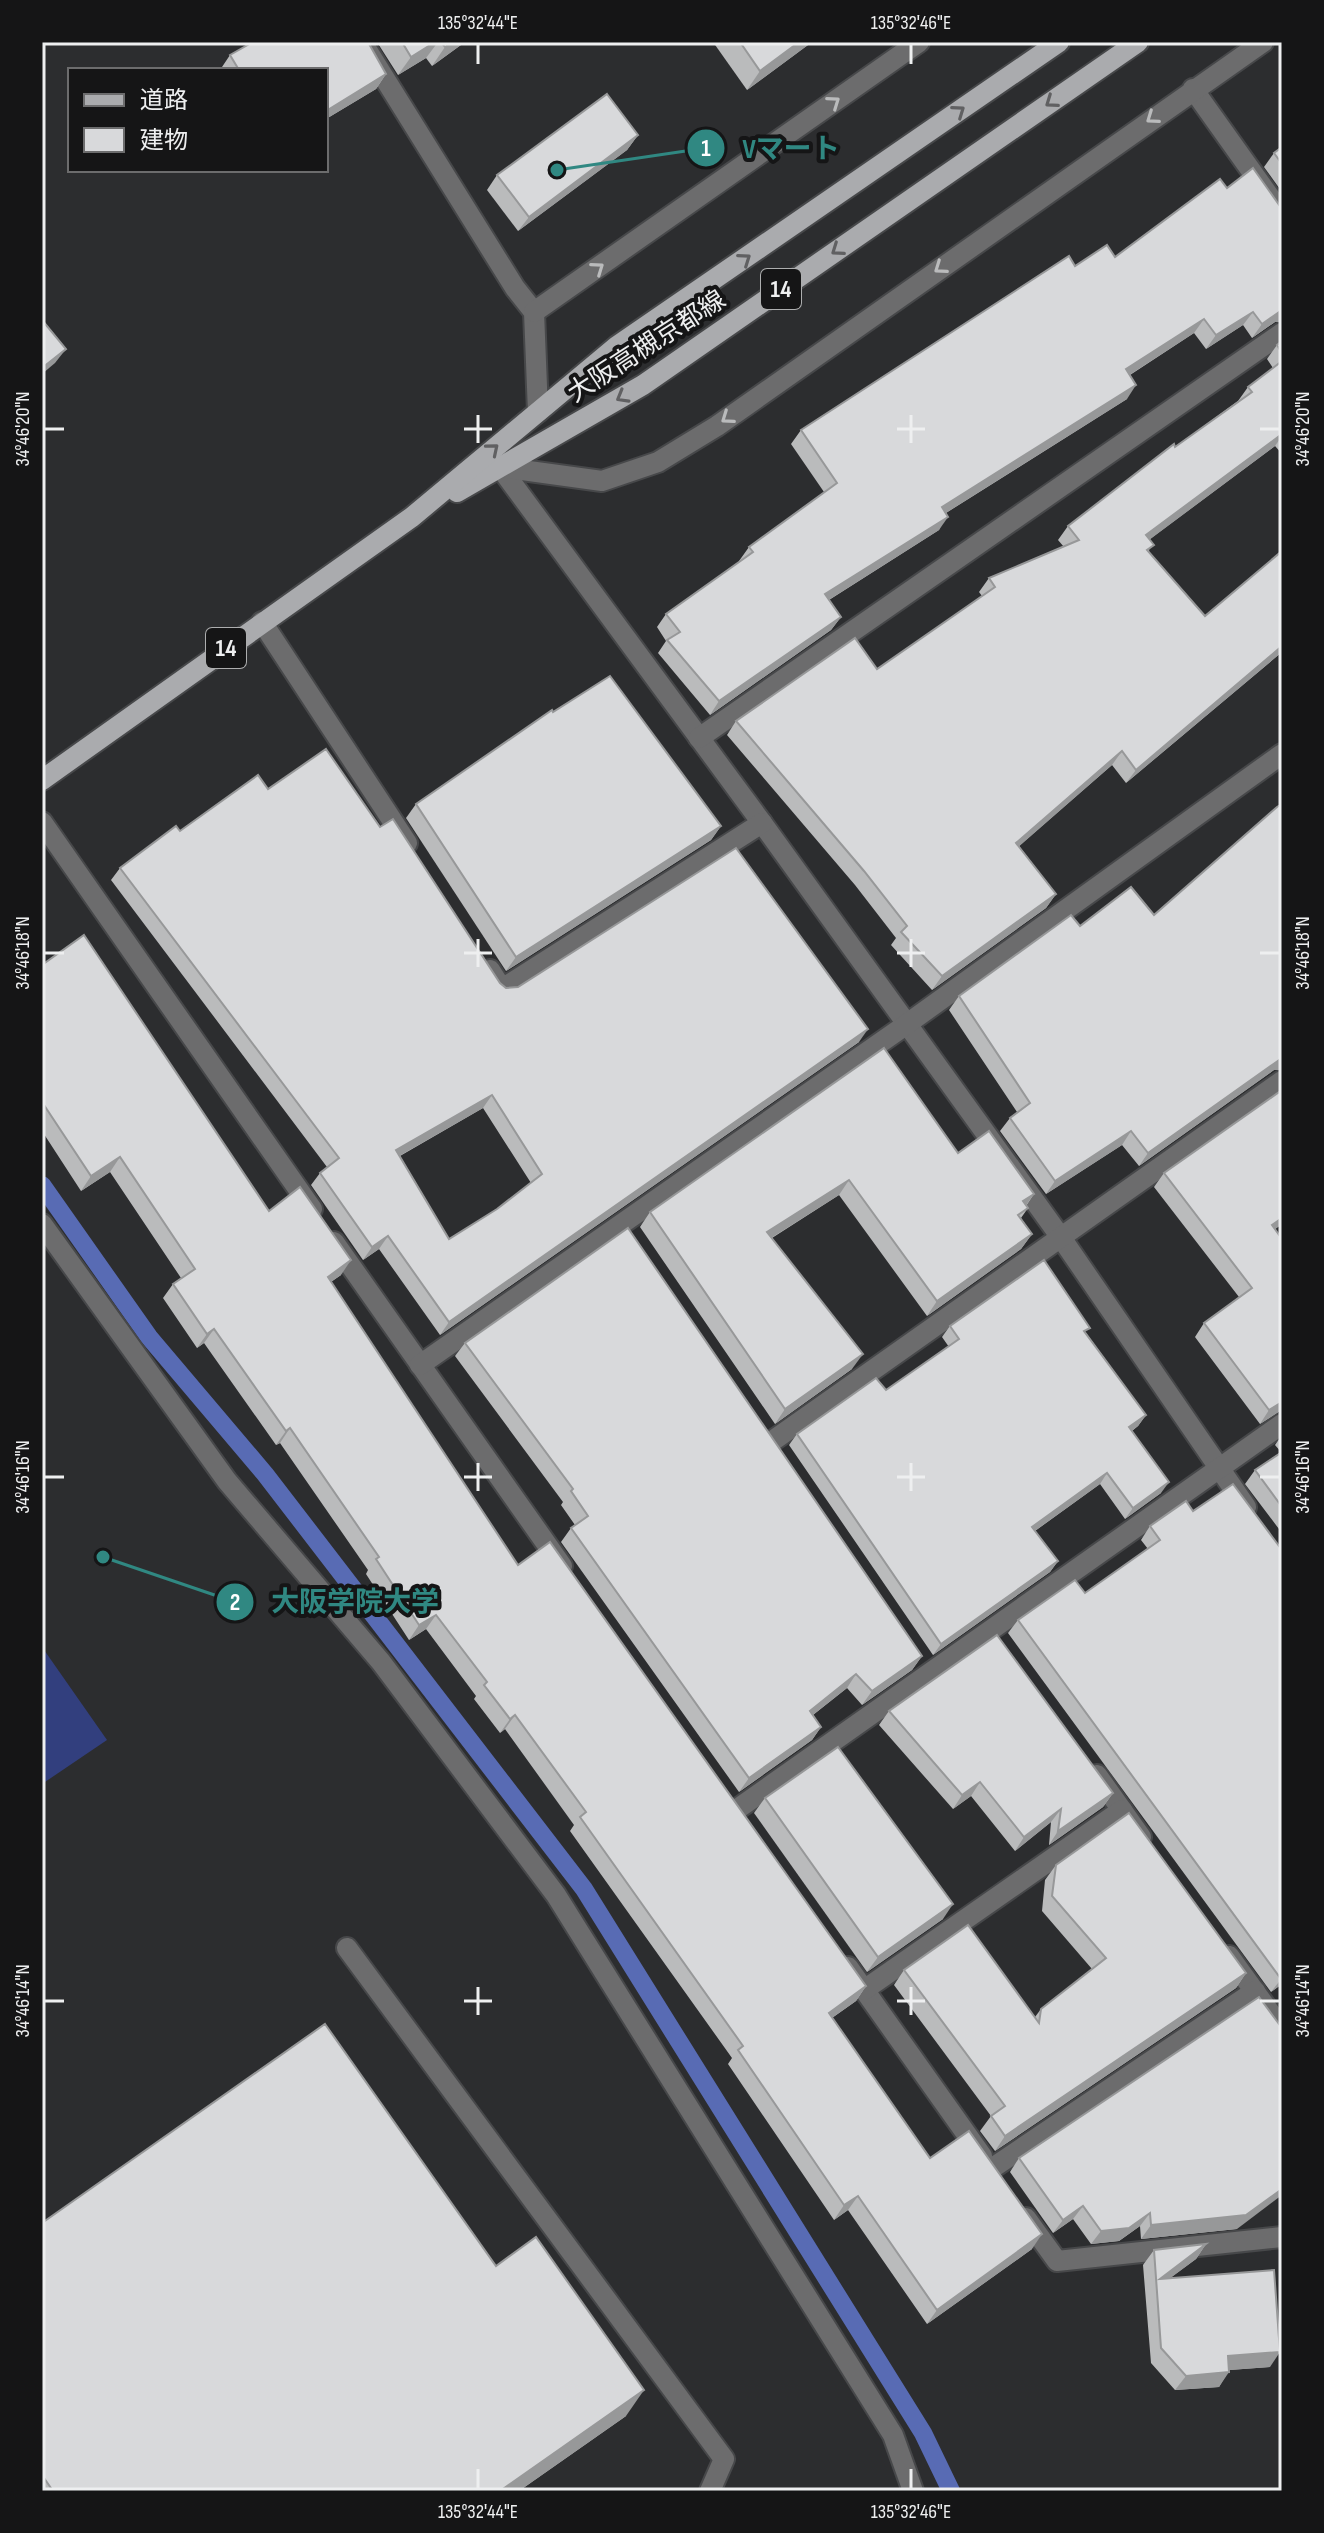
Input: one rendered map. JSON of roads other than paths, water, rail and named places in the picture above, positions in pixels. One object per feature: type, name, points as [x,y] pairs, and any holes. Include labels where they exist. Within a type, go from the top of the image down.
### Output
[{"type":"main road","name":"大阪高槻京都線","points":[[42,780],[412,517],[617,346],[1059,42]]},
{"type":"main road","name":"大阪高槻京都線","points":[[412,517],[643,385],[1138,42]]},
{"type":"street","points":[[362,42],[515,288],[534,312],[538,412]]},
{"type":"street","points":[[534,312],[919,42]]},
{"type":"street","points":[[500,467],[602,481],[658,462],[717,426],[1263,42]]},
{"type":"street","points":[[1193,89],[1282,214]]},
{"type":"street","points":[[699,738],[1282,333]]},
{"type":"street","points":[[500,467],[1062,1239],[1218,1469],[1255,1518]]},
{"type":"street","points":[[262,622],[416,858]]},
{"type":"street","points":[[420,1365],[626,1230],[1282,754]]},
{"type":"street","points":[[42,822],[574,1581]]},
{"type":"street","points":[[476,949],[502,989],[762,823]]},
{"type":"street","points":[[771,1442],[1282,1081]]},
{"type":"street","points":[[42,1224],[227,1481],[381,1662],[556,1895],[893,2435],[913,2491]]},
{"type":"street","points":[[736,1810],[926,1666],[995,1637],[1282,1424]]},
{"type":"street","points":[[1084,1759],[1158,1859]]},
{"type":"street","points":[[864,1990],[1122,1810]]},
{"type":"street","points":[[1219,1943],[1282,2029]]},
{"type":"street","points":[[347,1948],[724,2459],[710,2491]]},
{"type":"street","points":[[837,1951],[995,2175],[1255,1991]]},
{"type":"street","points":[[1016,2203],[1057,2261],[1282,2237]]},
{"type":"waterway","points":[[42,1185],[149,1337],[265,1474],[584,1889],[923,2433],[951,2491]]},
{"type":"place","name":"Vマート","points":[[557,170]]},
{"type":"place","name":"大阪学院大学","points":[[103,1557]]}]
